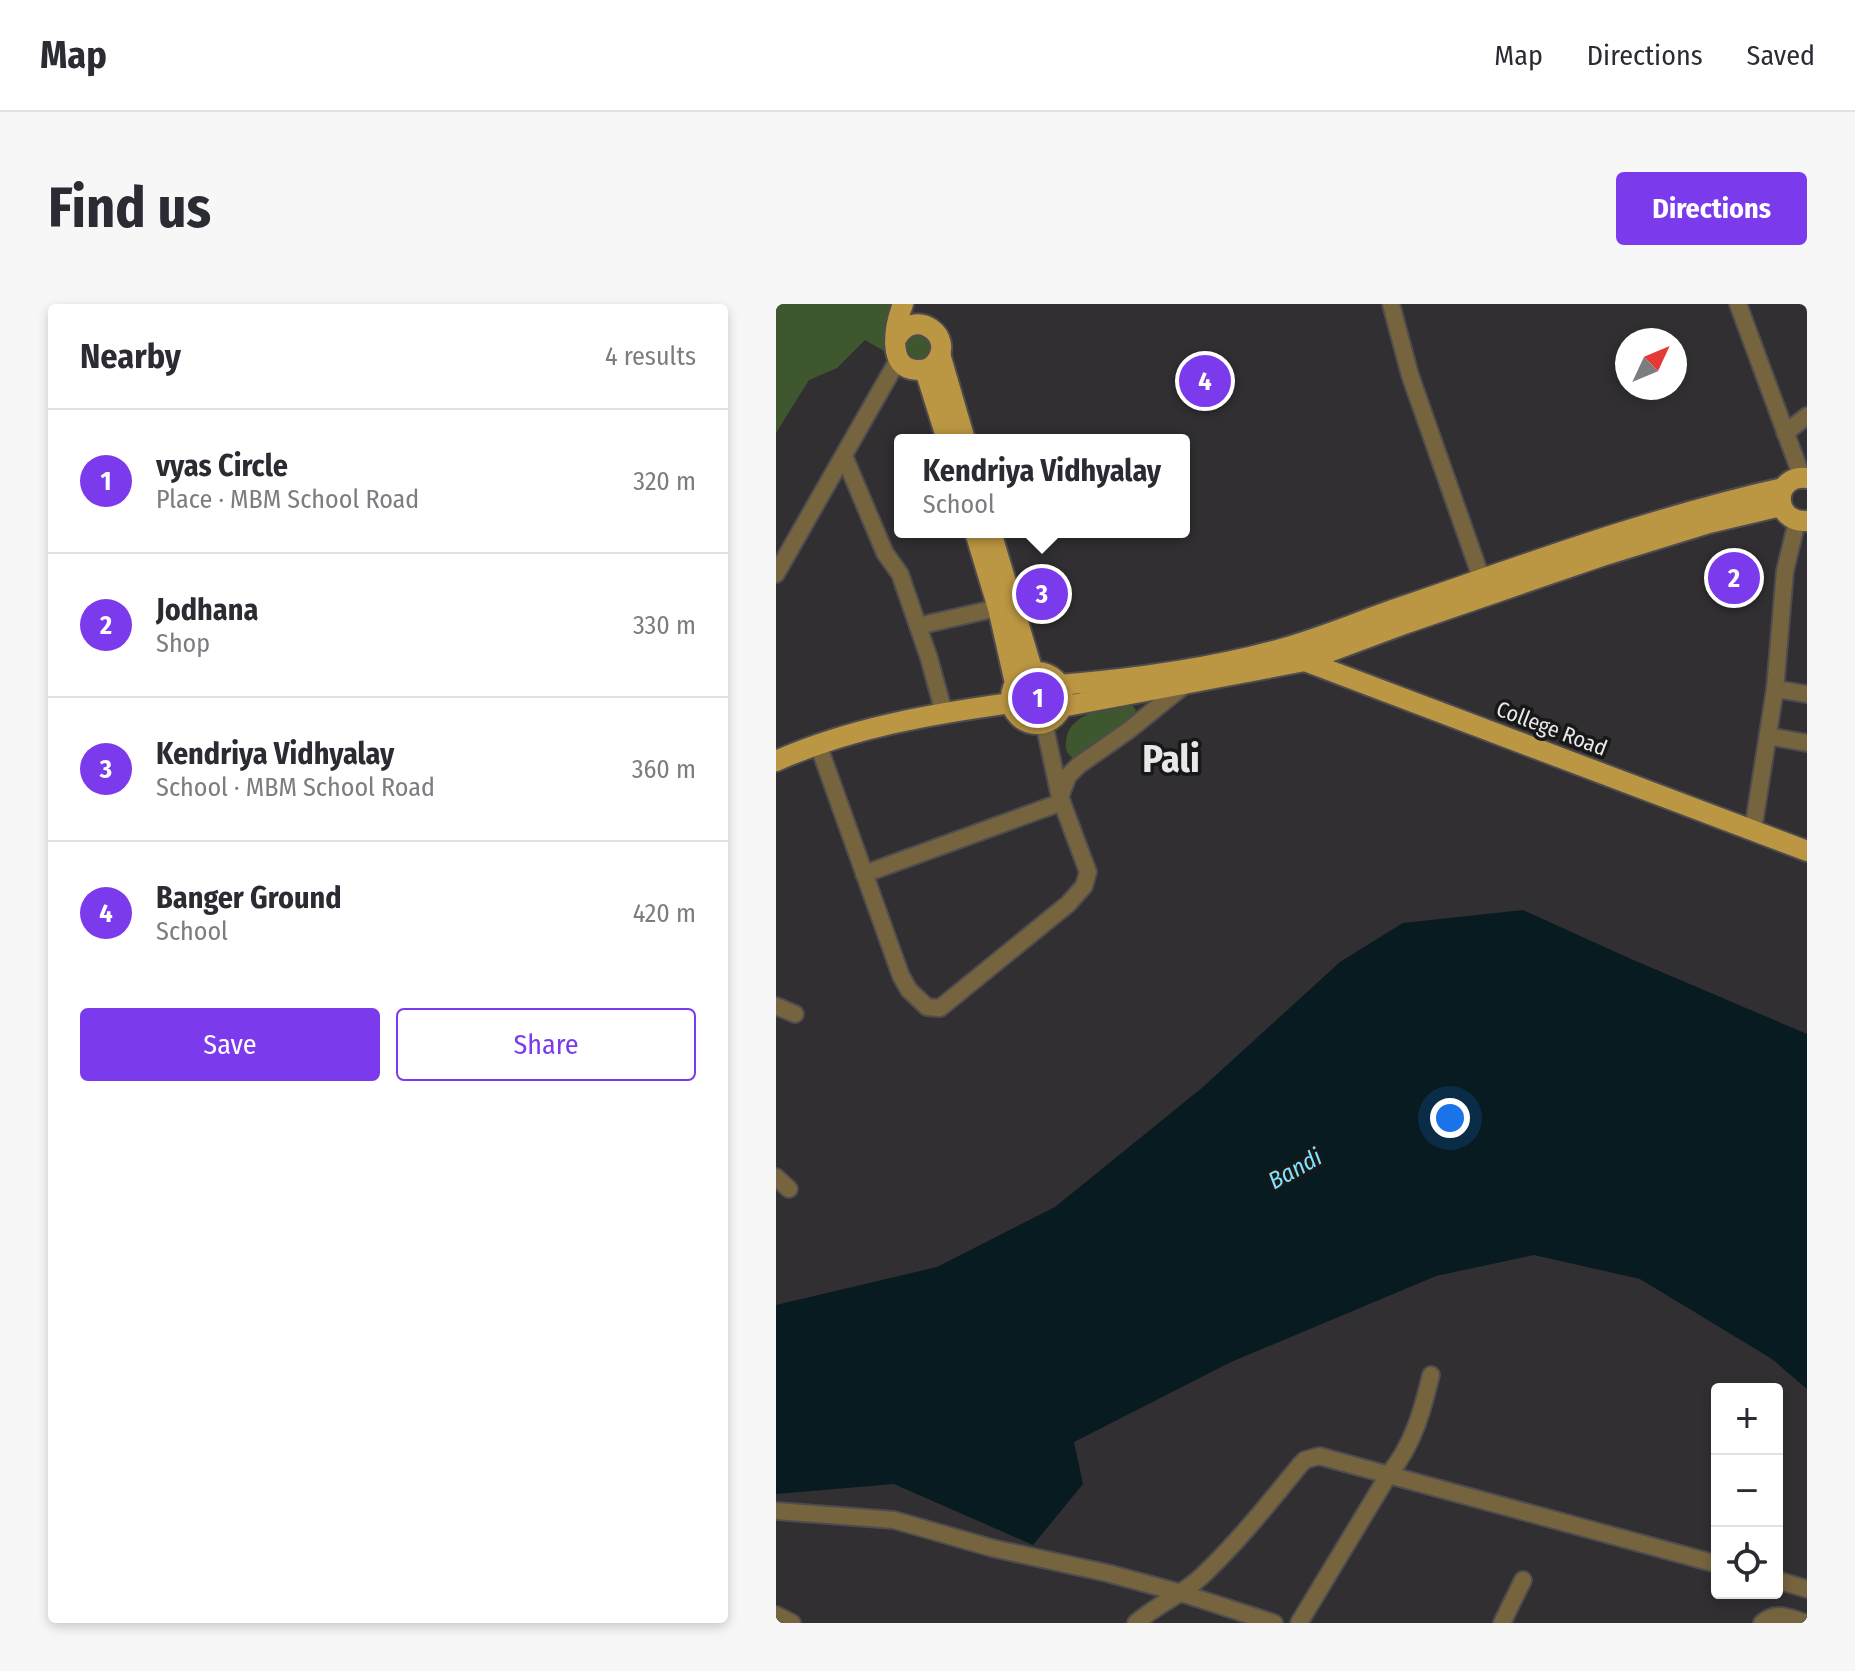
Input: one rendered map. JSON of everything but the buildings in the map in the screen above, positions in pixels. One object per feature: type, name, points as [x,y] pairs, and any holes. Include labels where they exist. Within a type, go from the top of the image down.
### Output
[{"type":"main road","points":[[897,349],[899,333],[910,325],[923,325],[930,327],[940,339],[940,354],[937,361],[925,370],[910,369],[897,349],[898,320],[903,304]]},
{"type":"main road","points":[[929,304],[930,327]]},
{"type":"main road","points":[[940,354],[963,434]]},
{"type":"main road","points":[[925,370],[945,434]]},
{"type":"main road","points":[[1802,521],[1785,512],[1782,497],[1788,482],[1804,477]]},
{"type":"main road","points":[[1059,685],[1121,680],[1189,669],[1281,649],[1658,522],[1742,497],[1782,497]]},
{"type":"main road","points":[[1061,707],[1305,661],[1407,623],[1782,497]]},
{"type":"main road","points":[[977,538],[1005,606]]},
{"type":"main road","points":[[776,761],[862,730],[944,713],[1020,686],[1048,674],[1059,685],[1063,699],[1057,715],[1044,723],[1030,723],[1018,716],[1020,686],[992,538]]},
{"type":"main road","name":"College Road","points":[[1281,649],[1305,661],[1807,851]]},
{"type":"street","points":[[1391,304],[1410,375],[1482,580]]},
{"type":"street","points":[[1738,304],[1804,477]]},
{"type":"street","points":[[776,574],[844,456],[897,349]]},
{"type":"street","points":[[1785,433],[1807,416]]},
{"type":"street","points":[[844,456],[885,553],[900,574],[944,713]]},
{"type":"street","points":[[1753,830],[1775,689],[1785,571],[1802,521]]},
{"type":"street","points":[[918,626],[1005,606]]},
{"type":"street","points":[[1061,799],[1068,776],[1079,765],[1186,684]]},
{"type":"street","points":[[1775,689],[1807,694]]},
{"type":"street","points":[[818,744],[901,976],[909,990],[927,1007],[940,1008],[1068,904],[1084,886],[1088,872],[1061,799],[1044,723]]},
{"type":"street","points":[[1768,736],[1807,743]]},
{"type":"street","points":[[864,874],[1061,799]]},
{"type":"street","points":[[776,1006],[795,1014]]},
{"type":"street","points":[[776,1177],[789,1189]]},
{"type":"street","points":[[1299,1623],[1410,1443],[1431,1375]]},
{"type":"street","points":[[1136,1623],[1202,1576],[1305,1460],[1319,1456],[1711,1562]]},
{"type":"street","points":[[776,1511],[894,1520],[992,1548],[1181,1593],[1274,1623]]},
{"type":"street","points":[[1504,1623],[1523,1580]]},
{"type":"street","points":[[1783,1582],[1807,1589]]},
{"type":"street","points":[[1762,1623],[1776,1615],[1806,1623]]},
{"type":"green space","points":[[776,304],[905,304],[884,351],[865,340],[837,368],[809,380],[776,433]]},
{"type":"green space","points":[[915,333],[927,337],[930,347],[927,357],[917,360],[907,356],[904,340]]},
{"type":"green space","points":[[1039,683],[1050,687],[1054,698],[1050,709],[1039,713],[1028,709],[1024,698],[1028,687]]},
{"type":"green space","points":[[1130,701],[1136,711],[1130,718],[1074,759],[1069,754],[1066,748],[1068,733],[1080,718]]},
{"type":"water","name":"Bandi","points":[[1523,910],[1807,1034],[1807,1389],[1772,1359],[1640,1279],[1534,1255],[1436,1276],[1231,1362],[1074,1442],[1083,1484],[1033,1545],[894,1484],[776,1494],[776,1305],[937,1267],[1055,1207],[1203,1087],[1340,962],[1403,923]]},
{"type":"place","name":"Banger Ground","points":[[1205,381]]},
{"type":"place","name":"Jodhana","points":[[1734,578]]},
{"type":"place","name":"Kendriya Vidhyalay","points":[[1042,594]]},
{"type":"place","name":"vyas Circle","points":[[1038,698]]},
{"type":"district","name":"Pali","points":[[1171,759]]}]
